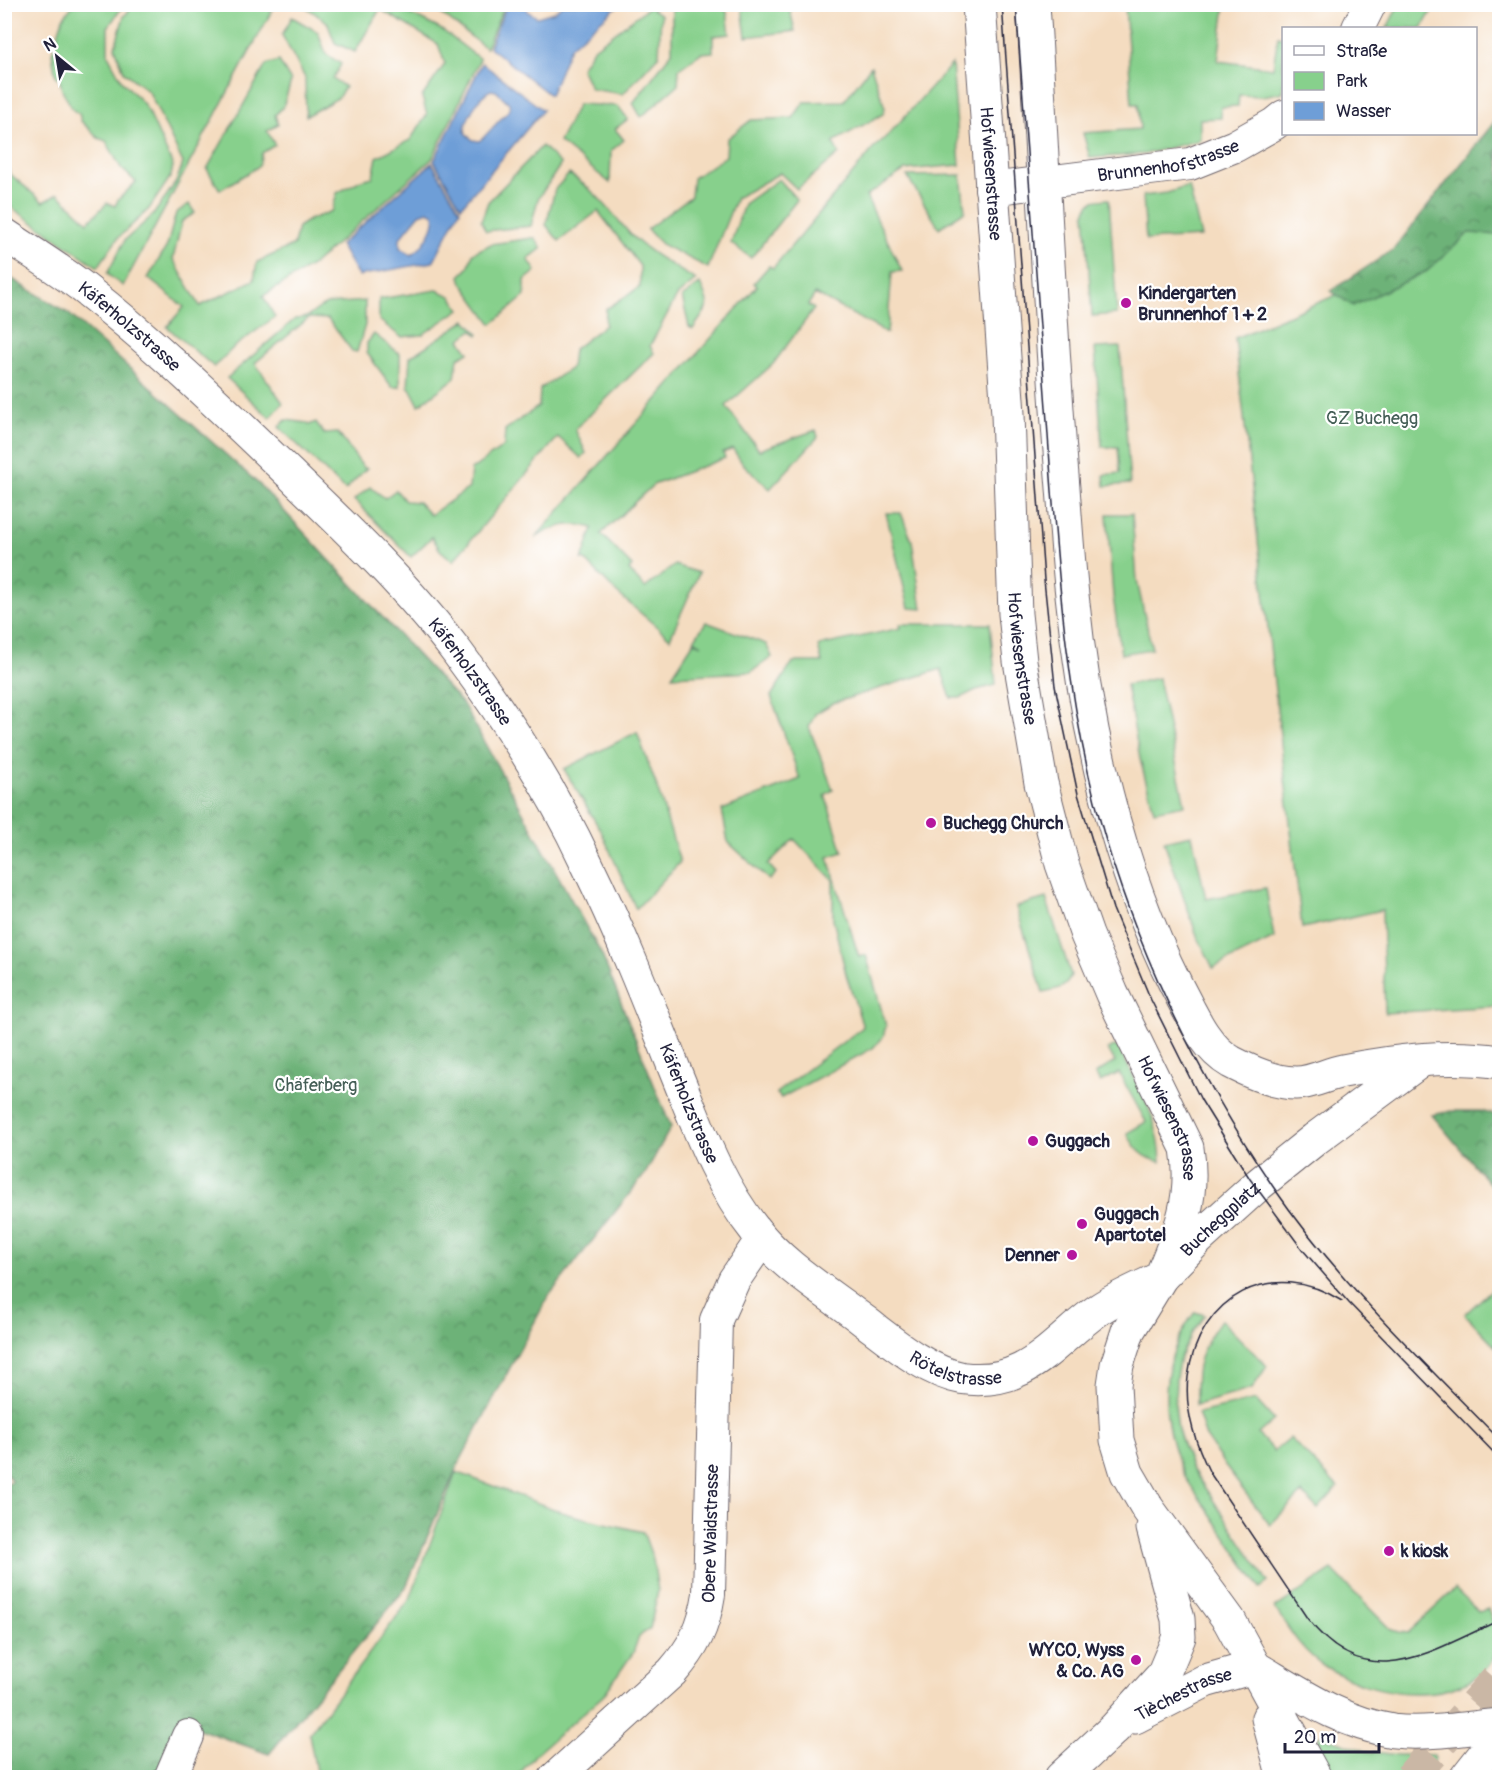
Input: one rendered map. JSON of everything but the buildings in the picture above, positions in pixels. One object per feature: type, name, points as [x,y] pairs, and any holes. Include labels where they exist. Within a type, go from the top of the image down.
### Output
[{"type":"street","name":"Hofwiesenstrasse","points":[[979,4],[1008,414],[1015,614],[1020,662],[1041,783],[1062,864],[1087,935],[1112,994],[1187,1148],[1191,1174],[1182,1226],[1161,1277]]},
{"type":"street","points":[[1033,4],[1056,395],[1072,596],[1085,693],[1109,807],[1144,912],[1164,958],[1201,1032],[1227,1060],[1261,1075],[1293,1083],[1313,1081],[1339,1072],[1422,1059],[1474,1058],[1500,1062]]},
{"type":"street","points":[[1358,27],[1370,4]]},
{"type":"street","name":"Brunnenhofstrasse","points":[[991,189],[1190,164],[1235,146],[1282,117]]},
{"type":"street","name":"Käferholzstrasse","points":[[4,234],[81,286],[142,335],[361,542],[458,652],[504,717],[546,785],[580,850],[620,935],[712,1160],[744,1216],[762,1239]]},
{"type":"street","name":"Bucheggplatz","points":[[1254,1667],[1229,1620],[1148,1509],[1127,1473],[1117,1440],[1114,1385],[1117,1365],[1128,1331],[1161,1277],[1198,1239],[1259,1184],[1315,1139],[1422,1059]]},
{"type":"street","name":"Rötelstrasse","points":[[762,1239],[783,1259],[902,1349],[940,1372],[963,1378],[1001,1377],[1038,1361],[1099,1310],[1161,1277]]},
{"type":"street","name":"Obere Waidstrasse","points":[[555,1778],[672,1672],[686,1657],[698,1636],[706,1614],[709,1594],[716,1320],[734,1280],[762,1239]]},
{"type":"street","name":"Bucheggplatz","points":[[1148,1509],[1178,1619]]},
{"type":"street","name":"Tièchestrasse","points":[[1061,1778],[1115,1728],[1163,1675],[1179,1637],[1178,1619]]},
{"type":"street","points":[[1254,1667],[1336,1714],[1356,1722],[1394,1731],[1500,1725]]},
{"type":"street","points":[[1254,1667],[1284,1778]]},
{"type":"street","points":[[1254,1667],[1315,1778]]},
{"type":"street","name":"Tièchestrasse","points":[[1115,1728],[1205,1681],[1254,1667]]},
{"type":"street","points":[[1466,1778],[1500,1735]]},
{"type":"street","points":[[170,1778],[188,1736]]},
{"type":"green space","points":[[432,4],[505,5],[486,48],[431,6]]},
{"type":"green space","points":[[745,4],[794,5],[790,10],[795,31],[746,37],[742,8]]},
{"type":"green space","points":[[1399,4],[1435,4],[1423,27],[1388,27]]},
{"type":"green space","points":[[73,5],[124,5],[108,27],[108,55],[122,81],[143,103],[149,113],[173,166],[171,176],[149,209],[118,238],[98,267],[5,203],[5,157],[9,173],[43,202],[58,194],[88,222],[107,203],[115,206],[136,182],[121,168],[106,141],[98,138],[81,121],[55,74],[52,53],[63,18]]},
{"type":"green space","points":[[135,5],[275,5],[123,286],[107,274],[125,240],[153,215],[176,182],[183,163],[149,92],[124,72],[115,47],[124,16]]},
{"type":"green space","points":[[303,5],[392,5],[442,30],[480,59],[432,159],[313,265],[263,296],[275,317],[234,347],[214,367],[167,327],[184,307],[148,278],[167,246],[176,213],[189,204],[195,213],[182,221],[173,259],[200,306],[254,280],[257,262],[294,245],[298,227],[332,211],[337,193],[361,180],[373,177],[377,157],[410,140],[427,115],[422,97],[445,64],[438,44],[380,9],[355,52],[335,43],[327,22]]},
{"type":"green space","points":[[672,5],[720,5],[727,12],[730,34],[713,36],[713,52],[701,53],[679,69],[678,85],[641,117],[633,103],[672,52]]},
{"type":"green space","points":[[1125,5],[1225,5],[1218,61],[1273,68],[1278,36],[1282,37],[1282,92],[1263,96],[1239,95],[1238,106],[1221,107],[1221,118],[1200,119],[1200,140],[1145,154],[1090,158],[1083,133],[1140,129],[1138,104],[1132,104]]},
{"type":"green space","points":[[649,7],[661,15],[659,55],[623,94],[591,89],[581,68],[593,49]]},
{"type":"green space","points":[[292,17],[318,32],[326,54],[341,64],[333,79],[345,87],[338,98],[306,116],[305,78],[282,35]]},
{"type":"green space","points":[[279,61],[291,81],[283,107],[275,115],[278,124],[267,131],[275,145],[262,153],[259,166],[220,190],[207,169],[266,65]]},
{"type":"green space","points":[[952,64],[960,165],[905,170],[866,196],[902,271],[892,272],[887,333],[815,294],[808,305],[814,309],[773,364],[726,406],[759,450],[816,430],[818,437],[770,489],[742,463],[733,449],[723,453],[725,458],[653,485],[601,534],[632,566],[629,570],[645,588],[675,565],[699,573],[670,638],[616,592],[584,559],[582,560],[593,528],[577,525],[563,526],[549,530],[535,538],[757,286],[754,283],[769,266],[773,268],[874,148]]},
{"type":"green space","points":[[871,66],[885,108],[883,114],[833,142],[839,154],[797,189],[780,173],[736,198],[708,268],[661,244],[647,229],[691,196],[693,178],[726,156],[727,139],[751,120],[793,118],[804,102],[844,101]]},
{"type":"green space","points":[[578,104],[618,106],[628,119],[615,129],[624,140],[611,151],[610,183],[559,142]]},
{"type":"green space","points":[[1499,116],[1499,149],[1496,152],[1500,165],[1499,235],[1469,233],[1427,271],[1353,306],[1331,291],[1394,249]]},
{"type":"green space","name":"GZ Buchegg","points":[[1499,121],[1499,1006],[1385,1013],[1382,910],[1302,928],[1235,338],[1381,276]]},
{"type":"green space","points":[[542,146],[561,164],[538,199],[531,226],[486,231],[481,221],[488,202]]},
{"type":"green space","points":[[569,174],[595,194],[638,242],[696,280],[677,296],[650,346],[654,353],[575,429],[586,453],[581,458],[558,437],[453,561],[440,550],[432,537],[411,557],[354,500],[370,487],[385,498],[396,490],[405,501],[418,502],[430,515],[469,488],[471,470],[504,446],[505,430],[539,406],[540,389],[571,368],[573,350],[605,325],[606,309],[640,287],[640,266],[598,211],[559,241],[546,225],[555,189]]},
{"type":"green space","points":[[961,175],[965,211],[939,228],[907,176]]},
{"type":"green space","points":[[779,179],[797,200],[751,258],[731,243],[744,204]]},
{"type":"green space","points":[[1189,186],[1201,237],[1146,240],[1143,196],[1167,193]]},
{"type":"green space","points":[[1109,199],[1117,314],[1092,316],[1085,213],[1094,201]]},
{"type":"green space","points":[[535,238],[542,248],[528,259],[536,271],[525,280],[525,296],[492,324],[462,283],[460,276],[468,268],[473,253],[491,244]]},
{"type":"green space","name":"Chäferberg","points":[[4,274],[68,313],[260,485],[463,704],[602,955],[671,1127],[645,1174],[548,1297],[458,1465],[405,1589],[269,1754],[182,1723],[157,1777],[5,1777],[4,1485],[12,1481],[4,1471]]},
{"type":"green space","points":[[700,284],[707,307],[693,329],[689,327],[682,297]]},
{"type":"green space","points":[[437,290],[451,296],[460,309],[422,335],[401,337],[379,320],[379,299]]},
{"type":"green space","points":[[365,301],[365,325],[357,352],[352,351],[328,319],[309,318],[255,363],[283,403],[270,418],[227,378],[295,319],[307,317],[327,304]]},
{"type":"green space","points":[[466,320],[479,334],[472,330],[460,340],[469,352],[458,358],[455,378],[419,405],[408,387],[410,357]]},
{"type":"green space","points":[[374,334],[400,354],[400,387],[392,387],[367,353],[367,343]]},
{"type":"green space","points":[[1120,347],[1130,484],[1105,486],[1104,475],[1120,473],[1118,447],[1102,447],[1095,348]]},
{"type":"green space","points":[[286,420],[309,425],[316,422],[324,434],[338,433],[363,467],[367,468],[345,490],[279,427]]},
{"type":"green space","points":[[886,513],[901,513],[912,541],[922,609],[909,608]]},
{"type":"green space","points":[[1107,514],[1132,514],[1137,581],[1152,649],[1121,654],[1113,596]]},
{"type":"green space","points":[[706,622],[766,644],[772,657],[751,672],[672,676],[694,642],[702,645],[694,640]]},
{"type":"green space","points":[[900,624],[990,624],[996,685],[976,690],[960,698],[951,698],[941,669],[833,703],[815,714],[809,727],[833,790],[825,795],[843,852],[828,857],[859,957],[866,955],[886,1026],[883,1037],[873,1048],[781,1098],[776,1093],[863,1027],[846,974],[833,919],[833,880],[794,839],[768,864],[776,873],[769,880],[728,842],[722,810],[800,779],[771,696],[793,662],[822,662],[818,646],[901,628]]},
{"type":"green space","points":[[1158,678],[1185,805],[1154,811],[1140,759],[1126,685]]},
{"type":"green space","points":[[637,732],[680,862],[636,909],[601,831],[564,769]]},
{"type":"green space","points":[[1192,835],[1206,899],[1266,888],[1274,938],[1213,968],[1196,933],[1164,841]]},
{"type":"green space","points":[[1046,898],[1071,975],[1064,986],[1043,992],[1016,907]]},
{"type":"green space","points":[[1118,1047],[1152,1116],[1160,1146],[1161,1162],[1140,1152],[1127,1133],[1146,1122],[1119,1073],[1100,1082],[1095,1074],[1115,1062],[1108,1049]]},
{"type":"green space","points":[[1451,1111],[1481,1111],[1499,1116],[1499,1195],[1432,1115]]},
{"type":"green space","points":[[1499,1283],[1499,1350],[1465,1314]]},
{"type":"green space","points":[[1195,1312],[1205,1315],[1192,1333],[1180,1357],[1175,1404],[1178,1430],[1191,1467],[1268,1582],[1260,1588],[1184,1475],[1169,1428],[1166,1388],[1169,1369],[1183,1330]]},
{"type":"green space","points":[[1221,1320],[1267,1366],[1252,1389],[1196,1405],[1197,1370],[1207,1341]]},
{"type":"green space","points":[[1256,1400],[1274,1420],[1258,1434],[1274,1451],[1290,1438],[1338,1487],[1318,1509],[1302,1493],[1270,1525],[1206,1437],[1198,1413]]},
{"type":"green space","points":[[456,1472],[567,1514],[643,1532],[653,1559],[658,1591],[650,1629],[639,1636],[633,1653],[603,1696],[536,1754],[517,1777],[317,1777],[309,1734],[410,1599]]},
{"type":"green space","points":[[1332,1570],[1390,1629],[1399,1632],[1408,1633],[1455,1589],[1479,1612],[1488,1609],[1498,1639],[1492,1660],[1485,1670],[1464,1684],[1426,1693],[1380,1689],[1357,1682],[1326,1667],[1303,1648],[1275,1608]]},
{"type":"green space","points":[[1320,1735],[1366,1751],[1399,1755],[1434,1755],[1435,1759],[1422,1777],[1332,1777],[1318,1738]]},
{"type":"water","points":[[507,5],[526,5],[528,12],[537,17],[554,12],[562,5],[619,5],[570,47],[550,95],[489,47]]},
{"type":"water","points":[[482,63],[543,110],[461,207],[434,161]],"holes":[[[491,90],[496,91],[509,103],[510,109],[483,138],[479,141],[473,140],[466,134],[465,129],[469,116],[482,97]]]},
{"type":"water","points":[[432,163],[460,210],[433,262],[358,276],[340,245]],"holes":[[[428,211],[434,214],[431,231],[420,248],[411,255],[400,248],[400,238],[420,214]]]},
{"type":"tunnel","points":[[1410,1778],[1500,1675]]},
{"type":"tram line","points":[[1002,4],[1044,580],[1055,686],[1078,794],[1113,909],[1151,1000],[1201,1100],[1250,1179],[1302,1249],[1349,1303],[1500,1459]]},
{"type":"tram line","points":[[1016,4],[1059,580],[1065,633],[1081,738],[1092,789],[1121,887],[1156,977],[1177,1021],[1223,1106],[1274,1188],[1325,1255],[1353,1287],[1500,1440]]},
{"type":"tram line","points":[[1342,1301],[1316,1288],[1290,1283],[1265,1284],[1242,1292],[1223,1306],[1206,1325],[1195,1349],[1187,1390],[1192,1426],[1210,1473],[1307,1618],[1330,1642],[1352,1656],[1375,1662],[1399,1661],[1448,1644],[1500,1620]]},
{"type":"place","name":"Kindergarten Brunnenhof 1 + 2","points":[[1126,303]]},
{"type":"place","name":"Buchegg Church","points":[[931,823]]},
{"type":"place","name":"Guggach","points":[[1033,1141]]},
{"type":"place","name":"Guggach Apartotel","points":[[1082,1224]]},
{"type":"place","name":"Denner","points":[[1072,1255]]},
{"type":"place","name":"k kiosk","points":[[1389,1551]]},
{"type":"place","name":"WYCO, Wyss & Co. AG","points":[[1136,1660]]}]
